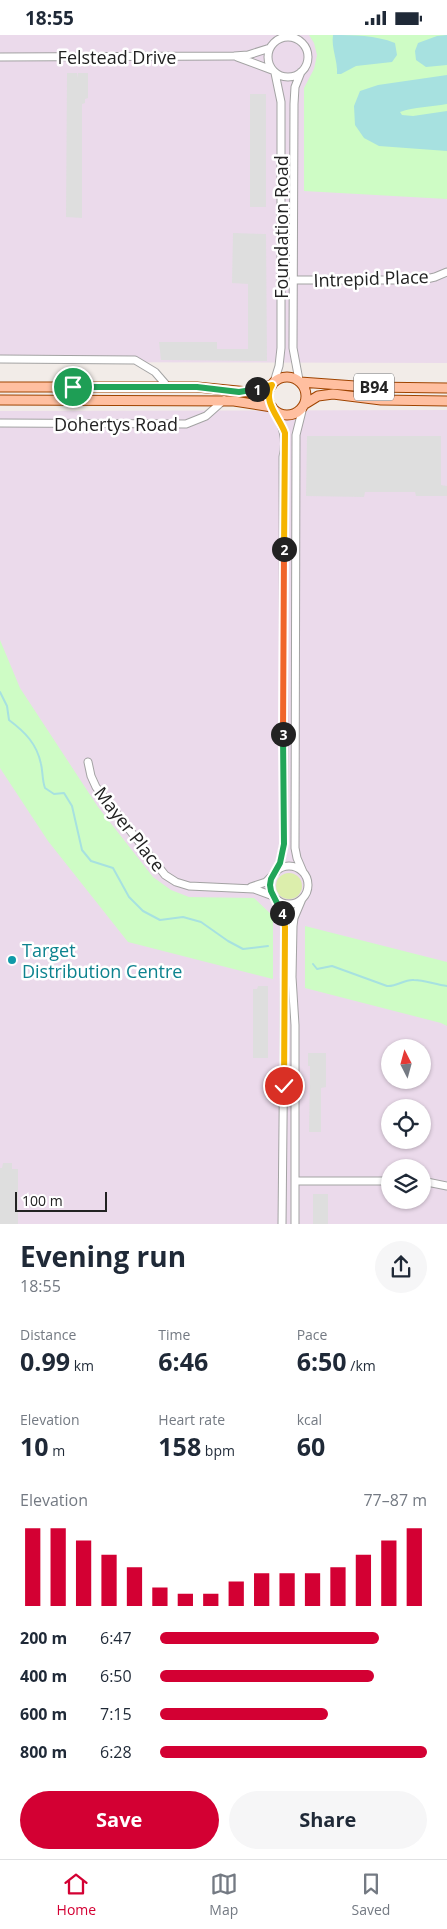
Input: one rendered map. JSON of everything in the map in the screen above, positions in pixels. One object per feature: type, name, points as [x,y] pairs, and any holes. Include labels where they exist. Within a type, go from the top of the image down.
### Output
[{"type":"main road","name":"B94","points":[[273,383],[281,378],[288,377],[300,381],[369,387],[447,387]]},
{"type":"main road","points":[[300,381],[306,392],[304,406]]},
{"type":"main road","name":"Dohertys Road","points":[[0,387],[197,387],[248,392],[273,383]]},
{"type":"main road","points":[[273,383],[268,396],[273,409]]},
{"type":"main road","name":"B94","points":[[273,409],[281,414],[297,413],[318,396],[333,394],[380,400],[447,401]]},
{"type":"main road","name":"Dohertys Road","points":[[0,400],[224,400],[249,402],[273,409]]},
{"type":"street","points":[[299,35],[308,55],[307,62],[301,72],[288,77],[274,71],[268,59],[274,41],[286,37],[298,40],[303,44]]},
{"type":"street","name":"Felstead Drive","points":[[0,57],[234,57],[248,55],[274,41]]},
{"type":"street","name":"Felstead Drive","points":[[234,57],[274,71]]},
{"type":"street","name":"Foundation Road","points":[[273,383],[279,366],[281,348],[281,102],[274,71]]},
{"type":"street","name":"Foundation Road","points":[[300,381],[294,358],[294,155],[295,87],[301,72]]},
{"type":"street","points":[[281,155],[294,155]]},
{"type":"street","name":"Intrepid Place","points":[[294,280],[422,280],[435,277],[447,271]]},
{"type":"street","name":"Dohertys Road","points":[[0,359],[135,360],[155,372],[168,387]]},
{"type":"street","name":"Dohertys Road","points":[[0,423],[186,424],[206,416],[224,400]]},
{"type":"street","points":[[295,1224],[293,927],[294,918],[306,894],[308,883],[297,858],[296,838],[296,435],[304,406]]},
{"type":"street","points":[[273,409],[285,433],[284,844],[280,863],[270,885],[274,897],[282,910],[285,927],[282,1224]]},
{"type":"street","name":"Mayer Place","points":[[88,761],[91,776],[96,787],[165,875],[176,882],[198,888],[246,888],[274,897]]},
{"type":"street","points":[[275,873],[286,867],[303,872]]},
{"type":"street","name":"Mayer Place","points":[[246,888],[266,882],[275,873]]},
{"type":"street","points":[[274,897],[280,902],[292,904],[302,899]]},
{"type":"street","points":[[295,1181],[381,1181]]},
{"type":"street","points":[[431,1183],[447,1187]]},
{"type":"shaded area","points":[[0,35],[447,35],[447,363],[0,362]]},
{"type":"shaded area","points":[[67,73],[77,73],[77,78],[78,73],[88,73],[88,98],[82,104],[82,218],[66,217]]},
{"type":"shaded area","points":[[250,94],[266,94],[266,207],[250,207]]},
{"type":"shaded area","points":[[233,233],[266,234],[267,361],[161,360],[159,342],[217,342],[217,349],[248,349],[248,284],[232,283]]},
{"type":"shaded area","points":[[447,410],[447,1224],[0,1224],[0,411]]},
{"type":"shaded area","points":[[307,436],[441,436],[441,485],[447,486],[447,496],[416,496],[415,492],[365,492],[364,497],[306,496]]},
{"type":"shaded area","points":[[258,986],[268,986],[268,1058],[253,1058],[253,989],[257,989]]},
{"type":"shaded area","points":[[308,1053],[326,1053],[326,1087],[321,1088],[321,1132],[309,1132],[310,1066],[308,1066]]},
{"type":"shaded area","points":[[3,1163],[12,1163],[12,1169],[18,1169],[18,1224],[0,1224],[0,1168],[2,1168]]},
{"type":"shaded area","points":[[313,1194],[328,1194],[328,1224],[313,1224]]},
{"type":"green space","points":[[309,35],[447,35],[447,199],[304,191],[304,88],[314,69],[317,55],[314,43]]},
{"type":"green space","points":[[0,640],[20,688],[98,807],[153,877],[171,890],[189,897],[254,898],[273,916],[273,979],[128,942],[48,841],[0,768]]},
{"type":"green space","points":[[289,873],[298,877],[302,886],[298,895],[289,899],[280,895],[276,886],[280,877]]},
{"type":"green space","points":[[305,926],[447,962],[447,1026],[305,988]]},
{"type":"water","points":[[333,35],[364,36],[387,40],[395,43],[397,55],[392,62],[356,66],[341,74],[337,74]]},
{"type":"water","points":[[447,35],[447,65],[426,67],[416,60],[415,51],[418,43],[437,36]]},
{"type":"water","points":[[447,75],[447,104],[400,112],[402,115],[413,116],[447,111],[447,151],[379,146],[364,138],[355,125],[354,106],[360,91],[378,85]]},
{"type":"waterway","points":[[0,692],[7,706],[9,720],[25,734],[37,750],[45,788],[54,794],[64,793],[72,806],[82,850],[91,861],[113,868],[129,897],[143,911],[160,920],[183,917],[201,922],[243,949],[268,946]]},
{"type":"waterway","points":[[313,964],[317,969],[332,966],[387,986],[414,980],[447,986]]},
{"type":"place","name":"Target Distribution Centre","points":[[12,960]]},
{"type":"route","points":[[73,387],[197,387],[248,392],[272,385],[268,392],[268,400],[285,433],[284,844],[280,863],[271,879],[270,885],[271,891],[282,910],[285,927],[284,1086]]}]
